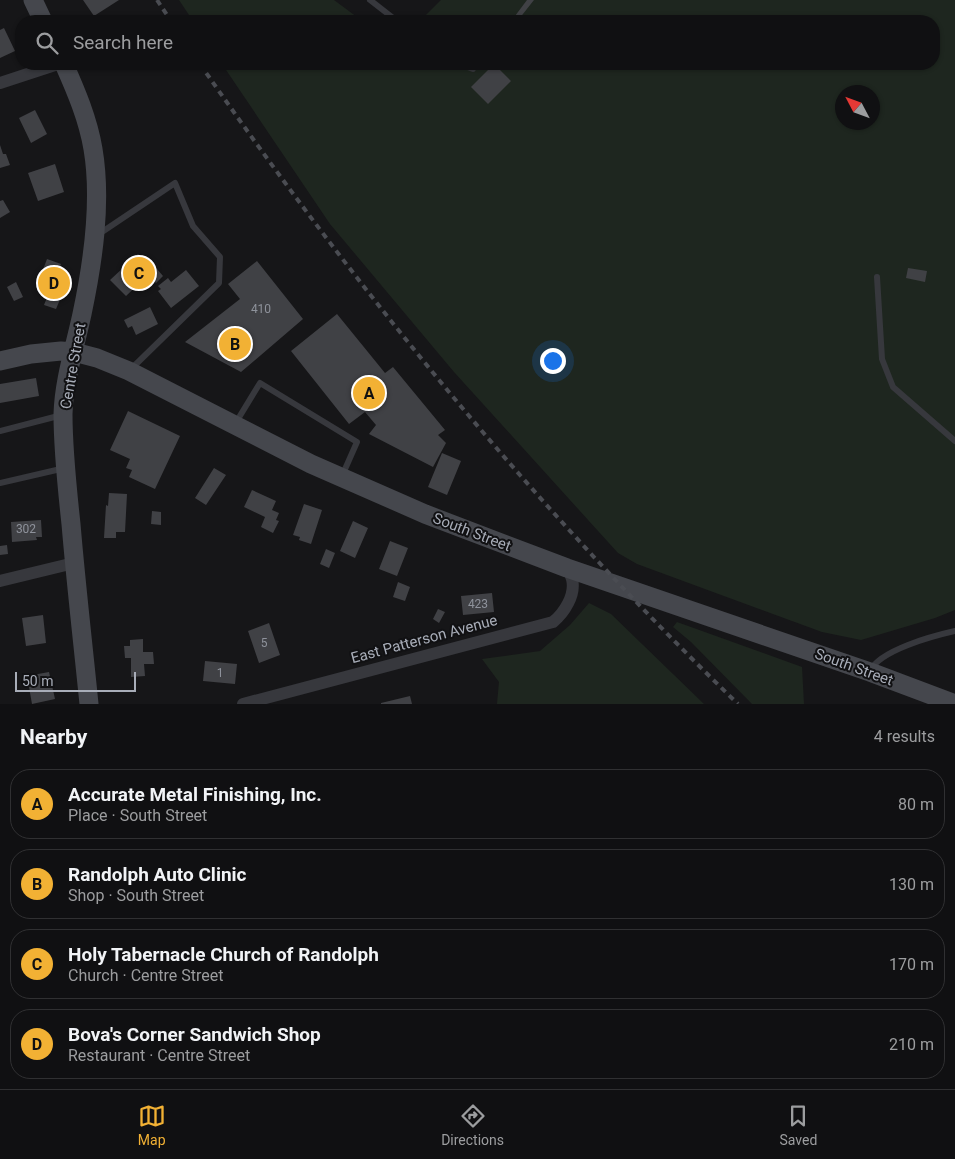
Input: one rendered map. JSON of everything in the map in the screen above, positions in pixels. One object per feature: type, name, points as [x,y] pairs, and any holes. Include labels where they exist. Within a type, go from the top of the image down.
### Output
[{"type":"main road","points":[[33,0],[40,15]]},
{"type":"main road","name":"Centre Street","points":[[67,70],[79,99],[93,148],[96,185],[93,252],[88,288],[66,386],[63,414],[74,563],[89,704]]},
{"type":"main road","name":"South Street","points":[[0,361],[48,352],[74,352],[97,358],[129,371],[311,464],[425,514],[566,568],[870,672],[955,704]]},
{"type":"street","points":[[0,83],[40,70]]},
{"type":"street","points":[[0,580],[74,563]]},
{"type":"street","name":"East Patterson Avenue","points":[[243,704],[553,622],[566,608],[572,590],[572,579],[566,568]]},
{"type":"lane","points":[[370,0],[389,15]]},
{"type":"lane","points":[[93,237],[175,183],[193,226],[220,257],[219,283],[129,371]]},
{"type":"lane","points":[[877,277],[882,359],[893,387],[955,441]]},
{"type":"lane","points":[[235,425],[260,383],[357,442],[341,477]]},
{"type":"lane","points":[[0,431],[63,414]]},
{"type":"lane","points":[[0,483],[66,468]]},
{"type":"lane","points":[[870,672],[875,663],[885,655],[930,637],[955,631]]},
{"type":"shaded area","points":[[179,0],[334,0],[354,15],[189,15]]},
{"type":"shaded area","points":[[441,0],[955,0],[955,610],[935,618],[861,640],[822,632],[637,564],[618,553],[454,372],[330,224],[226,70],[940,70],[940,15],[426,15]]},
{"type":"shaded area","points":[[589,603],[611,614],[704,704],[497,704],[499,682],[482,659],[540,651],[570,625]]},
{"type":"shaded area","points":[[677,622],[802,667],[804,704],[752,704],[691,642],[673,627]]},
{"type":"building","points":[[83,0],[119,0],[96,15],[93,15]]},
{"type":"building","points":[[527,0],[534,0],[522,15],[516,15]]},
{"type":"building","points":[[4,28],[15,51],[0,58],[0,30]]},
{"type":"building","points":[[488,70],[500,70],[511,81],[488,104],[471,87]]},
{"type":"building","points":[[35,110],[47,134],[31,143],[19,118]]},
{"type":"building","points":[[0,145],[10,165],[0,168]]},
{"type":"building","points":[[55,164],[64,192],[38,201],[28,173]]},
{"type":"building","points":[[3,200],[10,212],[0,218],[0,201]]},
{"type":"building","points":[[138,254],[155,271],[157,269],[163,276],[156,283],[148,275],[126,296],[110,280]]},
{"type":"building","points":[[47,259],[61,264],[57,274],[69,279],[65,289],[62,288],[59,296],[61,297],[56,309],[44,305],[48,295],[37,291]]},
{"type":"building","points":[[257,261],[303,319],[241,372],[185,342],[240,299],[228,284]]},
{"type":"building","points":[[908,268],[927,271],[925,282],[906,278]]},
{"type":"building","points":[[186,270],[199,286],[171,308],[158,291],[161,289],[158,286],[168,278],[171,282]]},
{"type":"building","points":[[16,282],[23,297],[14,301],[7,287]]},
{"type":"building","points":[[150,307],[158,324],[136,335],[132,326],[128,328],[124,320]]},
{"type":"building","points":[[337,314],[385,373],[393,367],[445,430],[438,435],[446,443],[433,467],[369,434],[376,425],[365,412],[349,424],[291,351]]},
{"type":"building","points":[[36,378],[39,396],[0,403],[0,384]]},
{"type":"building","points":[[128,411],[180,436],[155,489],[129,477],[132,470],[126,468],[130,459],[110,450]]},
{"type":"building","points":[[442,453],[461,461],[447,495],[428,487]]},
{"type":"building","points":[[214,468],[226,475],[206,505],[195,498]]},
{"type":"building","points":[[252,490],[276,501],[272,510],[279,513],[276,520],[279,521],[273,533],[261,527],[265,517],[244,507]]},
{"type":"building","points":[[109,493],[127,494],[125,532],[116,532],[116,538],[104,538],[106,505],[108,506]]},
{"type":"building","points":[[304,504],[322,510],[311,544],[299,540],[300,537],[293,535]]},
{"type":"building","points":[[152,511],[161,512],[161,525],[151,524]]},
{"type":"building","points":[[41,520],[42,537],[36,537],[37,540],[12,542],[11,522]]},
{"type":"building","points":[[353,521],[368,528],[355,558],[340,551]]},
{"type":"building","points":[[390,541],[408,548],[397,576],[379,569]]},
{"type":"building","points":[[7,545],[8,554],[0,555],[0,546]]},
{"type":"building","points":[[326,549],[335,553],[329,568],[320,564]]},
{"type":"building","points":[[398,582],[410,587],[405,601],[393,597]]},
{"type":"building","points":[[492,593],[494,612],[463,615],[461,596]]},
{"type":"building","points":[[438,609],[445,612],[439,623],[433,619]]},
{"type":"building","points":[[43,615],[46,643],[26,646],[22,618]]},
{"type":"building","points":[[269,623],[280,655],[259,663],[248,631]]},
{"type":"building","points":[[143,639],[143,652],[153,652],[154,664],[144,664],[145,676],[131,677],[131,658],[125,658],[124,646],[130,646],[130,640]]},
{"type":"building","points":[[205,661],[237,664],[235,684],[203,681]]},
{"type":"building","points":[[49,672],[55,699],[32,704],[27,676]]},
{"type":"building","points":[[410,696],[412,704],[381,704],[381,703]]},
{"type":"railway","points":[[157,0],[167,15]]},
{"type":"railway","points":[[204,70],[323,233],[453,397],[521,477],[592,554],[738,704]]},
{"type":"place","name":"Holy Tabernacle Church of Randolph","points":[[139,273]]},
{"type":"place","name":"Bova's Corner Sandwich Shop","points":[[54,283]]},
{"type":"place","name":"Randolph Auto Clinic","points":[[235,344]]},
{"type":"place","name":"Accurate Metal Finishing, Inc.","points":[[369,393]]}]
